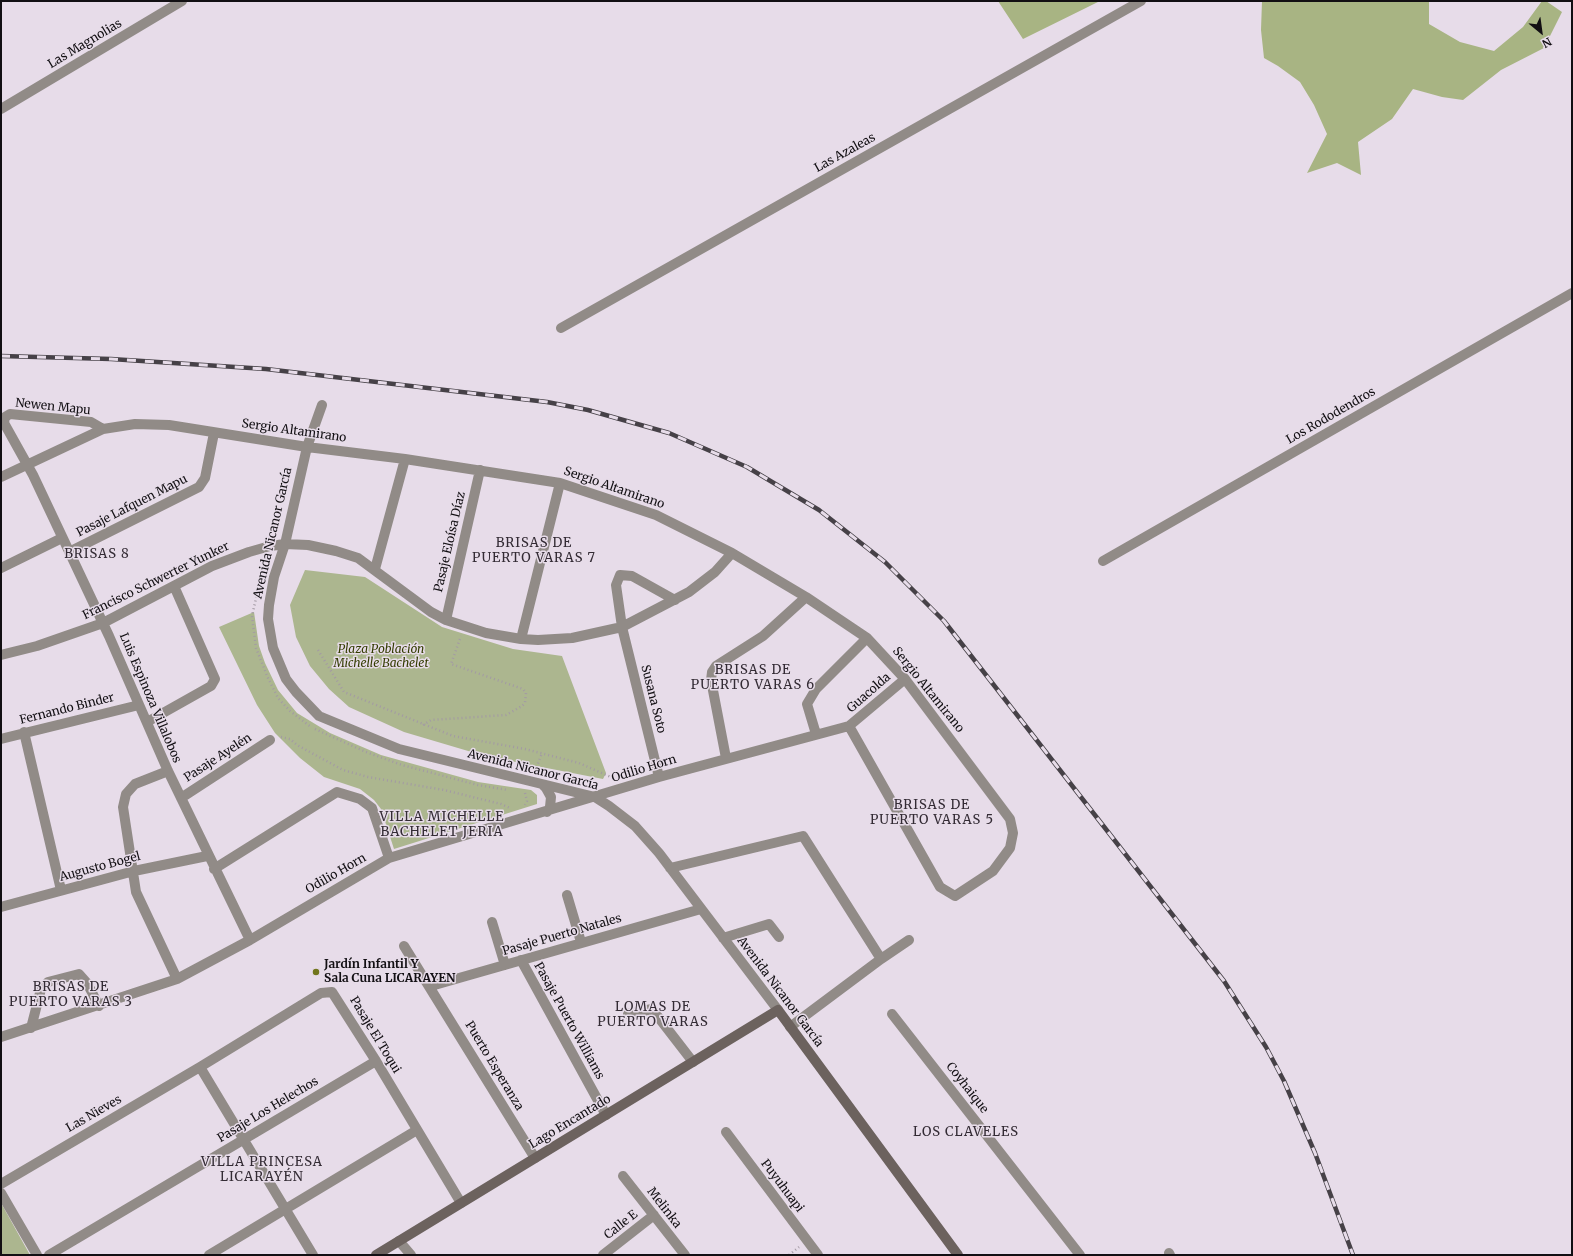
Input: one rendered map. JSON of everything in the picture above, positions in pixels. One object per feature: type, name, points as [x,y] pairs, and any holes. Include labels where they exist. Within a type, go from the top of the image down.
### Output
[{"type":"street","name":"Las Magnolias","points":[[1,108],[182,1]]},
{"type":"street","name":"Las Azaleas","points":[[561,328],[1141,1]]},
{"type":"street","name":"Los Rododendros","points":[[1103,561],[1572,293]]},
{"type":"street","name":"Avenida Nicanor García","points":[[322,404],[307,447],[285,544],[270,590],[268,619],[270,634],[278,664],[286,679],[307,705],[319,716],[399,749],[595,797],[635,826],[652,844],[778,1010],[958,1255]]},
{"type":"street","name":"Newen Mapu","points":[[28,465],[4,423],[5,417],[10,414],[91,422],[103,429]]},
{"type":"street","name":"Sergio Altamirano","points":[[1,477],[103,429],[135,424],[169,425],[307,447],[405,459],[560,483],[656,515],[732,553],[806,597],[867,638],[905,679],[1010,819],[1013,833],[1010,848],[993,871],[955,896],[940,887],[849,726]]},
{"type":"street","name":"Pasaje Lafquen Mapu","points":[[70,552],[199,487],[205,478],[214,433]]},
{"type":"street","points":[[375,569],[405,459]]},
{"type":"street","name":"Luis Espinoza Villalobos","points":[[28,465],[103,623],[207,856],[250,940]]},
{"type":"street","name":"Pasaje Eloísa Díaz","points":[[446,620],[480,470]]},
{"type":"street","points":[[520,639],[560,483]]},
{"type":"street","points":[[1,568],[62,538]]},
{"type":"street","name":"Francisco Schwerter Yunker","points":[[1,655],[37,646],[103,623],[228,559],[263,548],[285,544],[336,551],[358,558],[375,569],[431,612],[446,620],[486,633],[520,639],[572,638],[622,627],[675,600],[703,582],[732,553]]},
{"type":"street","name":"Susana Soto","points":[[660,777],[622,627],[616,585],[620,575],[632,576],[675,600]]},
{"type":"street","points":[[147,722],[211,686],[215,679],[174,586]]},
{"type":"street","points":[[726,758],[711,680],[712,672],[716,666],[763,636],[806,597]]},
{"type":"street","points":[[816,734],[807,704],[816,689],[867,638]]},
{"type":"street","name":"Guacolda","points":[[849,726],[905,679]]},
{"type":"street","name":"Fernando Binder","points":[[1,740],[24,732],[139,705]]},
{"type":"street","name":"Odilio Horn","points":[[1,1037],[177,979],[250,940],[389,858],[726,758],[849,726]]},
{"type":"street","points":[[24,732],[61,890]]},
{"type":"street","name":"Pasaje Ayelén","points":[[181,798],[270,740]]},
{"type":"street","points":[[168,771],[135,784],[126,794],[123,807],[136,892],[177,979]]},
{"type":"street","points":[[543,785],[551,797],[550,807],[547,812]]},
{"type":"street","points":[[214,869],[337,792],[360,799],[372,808],[389,858]]},
{"type":"street","points":[[670,868],[802,836],[881,959]]},
{"type":"street","name":"Augusto Bogel","points":[[1,907],[134,871],[207,856]]},
{"type":"street","points":[[567,895],[581,942]]},
{"type":"street","name":"Pasaje Puerto Natales","points":[[431,986],[701,909]]},
{"type":"street","points":[[492,922],[505,965]]},
{"type":"street","points":[[723,938],[769,924],[779,937]]},
{"type":"street","points":[[790,1027],[909,940]]},
{"type":"street","name":"Puerto Esperanza","points":[[404,946],[431,986],[535,1158]]},
{"type":"street","name":"Pasaje Puerto Williams","points":[[521,960],[606,1115]]},
{"type":"street","points":[[31,1028],[41,989],[48,982],[79,974],[87,983],[98,1006]]},
{"type":"street","name":"Pasaje El Toqui","points":[[200,1067],[321,993],[332,992],[376,1061],[461,1203]]},
{"type":"street","points":[[628,1014],[652,1009],[692,1062]]},
{"type":"street","name":"Lago Encantado","points":[[376,1255],[778,1010]]},
{"type":"street","name":"Coyhaique","points":[[892,1014],[1080,1255]]},
{"type":"street","name":"Pasaje Los Helechos","points":[[48,1255],[376,1061]]},
{"type":"street","points":[[200,1067],[313,1255]]},
{"type":"street","name":"Las Nieves","points":[[1,1184],[200,1067]]},
{"type":"street","points":[[209,1255],[417,1130]]},
{"type":"street","name":"Puyuhuapi","points":[[726,1132],[818,1255]]},
{"type":"street","name":"Melinka","points":[[623,1176],[685,1255]]},
{"type":"street","points":[[1,1193],[37,1255]]},
{"type":"street","name":"Calle E","points":[[603,1255],[654,1215]]},
{"type":"street","points":[[399,1241],[411,1255]]},
{"type":"path","points":[[262,573],[253,605],[252,627],[254,638],[272,688],[290,711],[323,734],[384,759],[439,776],[478,785],[515,791]]},
{"type":"path","points":[[423,725],[431,720],[506,715],[525,703],[526,693],[524,689],[450,664],[465,626]]},
{"type":"path","points":[[318,650],[344,692],[453,736],[524,749],[579,763],[617,780],[627,787]]},
{"type":"path","points":[[270,740],[286,737],[343,770],[368,777],[444,790],[501,804],[529,817]]},
{"type":"path","points":[[520,792],[525,793],[527,797],[527,801],[523,807]]},
{"type":"green space","points":[[998,1],[1100,1],[1023,39]]},
{"type":"green space","points":[[1262,1],[1429,1],[1429,24],[1460,42],[1494,51],[1523,27],[1542,1],[1546,1],[1562,12],[1544,48],[1501,70],[1463,100],[1442,97],[1413,89],[1392,119],[1358,142],[1361,175],[1337,163],[1307,173],[1327,134],[1314,105],[1300,82],[1264,58],[1261,30]]},
{"type":"green space","name":"Plaza Población Michelle Bachelet","points":[[305,570],[365,577],[442,627],[513,649],[562,656],[606,773],[603,779],[485,756],[404,732],[349,707],[329,689],[310,666],[296,637],[290,605]]},
{"type":"green space","points":[[254,612],[259,646],[265,663],[278,690],[297,713],[330,733],[381,755],[478,782],[531,790],[537,795],[537,804],[394,849],[381,809],[374,800],[360,789],[324,777],[300,758],[275,733],[257,705],[219,627]]},
{"type":"green space","points":[[1,1203],[30,1255],[1,1255]]},
{"type":"railway","points":[[1,356],[111,359],[266,369],[547,402],[588,410],[669,433],[747,467],[819,510],[885,562],[944,621],[1224,981],[1266,1047],[1284,1081],[1315,1153],[1353,1255]]},
{"type":"place","name":"Jardín Infantil Y Sala Cuna LICARAYEN","points":[[316,972]]},
{"type":"district","name":"BRISAS DE PUERTO VARAS 7","points":[[534,550]]},
{"type":"district","name":"BRISAS 8","points":[[97,554]]},
{"type":"district","name":"BRISAS DE PUERTO VARAS 6","points":[[753,678]]},
{"type":"district","name":"BRISAS DE PUERTO VARAS 5","points":[[932,812]]},
{"type":"district","name":"VILLA MICHELLE BACHELET JERIA","points":[[442,824]]},
{"type":"district","name":"BRISAS DE PUERTO VARAS 3","points":[[71,994]]},
{"type":"district","name":"LOMAS DE PUERTO VARAS","points":[[653,1014]]},
{"type":"district","name":"LOS CLAVELES","points":[[966,1132]]},
{"type":"district","name":"VILLA PRINCESA LICARAYÉN","points":[[262,1170]]}]
